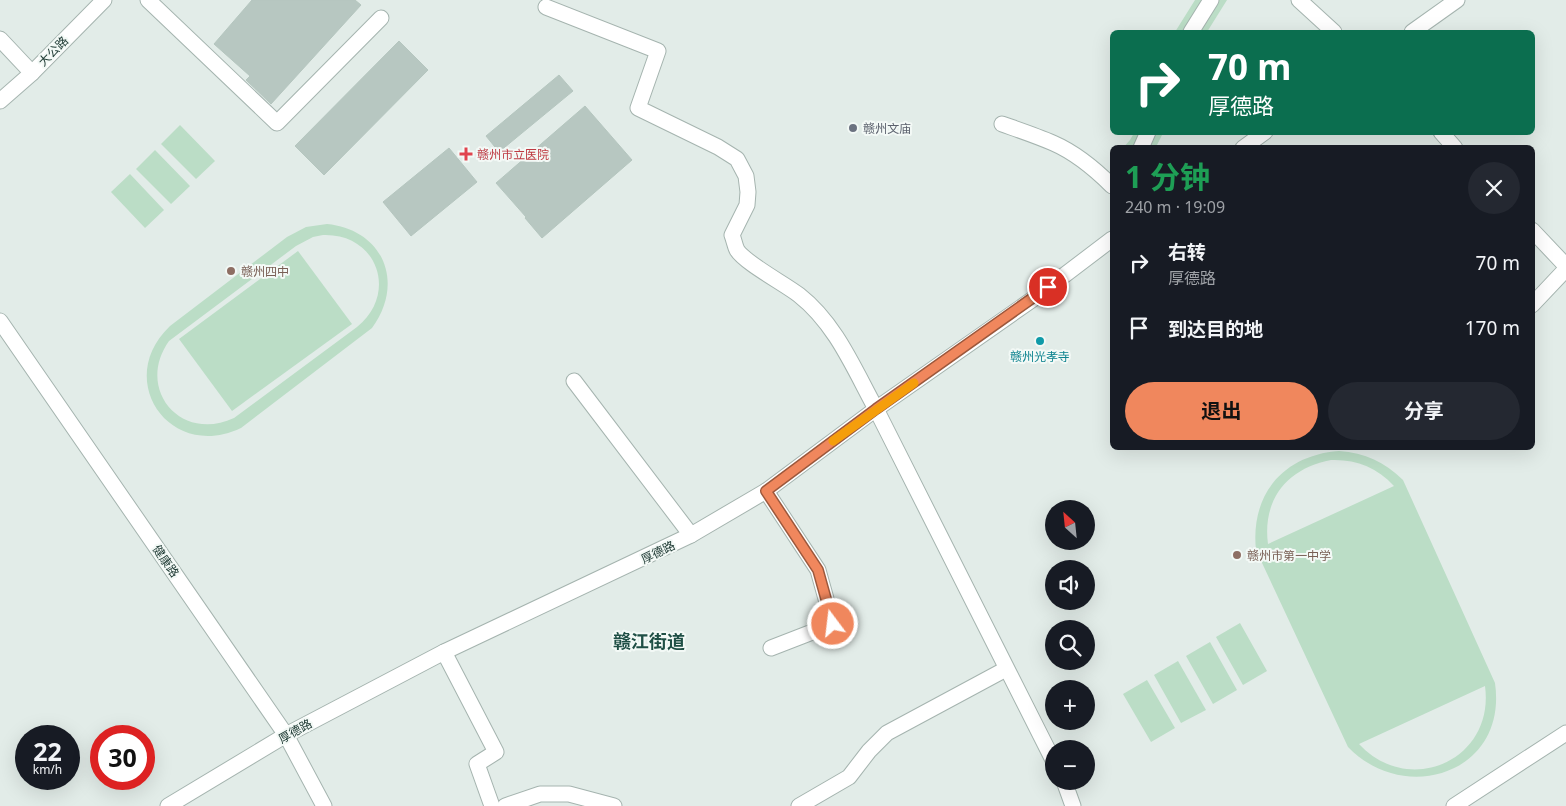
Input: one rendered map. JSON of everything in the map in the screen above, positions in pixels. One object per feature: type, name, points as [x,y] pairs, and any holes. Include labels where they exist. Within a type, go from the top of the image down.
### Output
[{"type":"street","name":"大公路","points":[[0,101],[32,73],[104,0]]},
{"type":"street","points":[[148,0],[277,123],[380,18]]},
{"type":"street","points":[[1192,30],[1211,0]]},
{"type":"street","points":[[1299,0],[1332,30]]},
{"type":"street","points":[[1415,30],[1457,0]]},
{"type":"street","points":[[543,2],[658,50],[638,108],[718,147],[737,159],[746,176],[748,192],[747,205],[732,235],[737,250],[749,261],[800,296],[819,313],[832,329],[876,409],[1045,745]]},
{"type":"street","points":[[0,39],[32,73]]},
{"type":"street","points":[[1002,124],[1055,144],[1080,158],[1110,180]]},
{"type":"street","points":[[1247,145],[1261,135]]},
{"type":"street","points":[[1444,135],[1452,145]]},
{"type":"street","points":[[1535,233],[1566,267],[1535,302]]},
{"type":"street","name":"厚德路","points":[[168,806],[286,735],[444,652],[691,535],[766,491],[876,409],[1032,299],[1110,240]]},
{"type":"street","name":"健康路","points":[[0,321],[286,735],[324,806]]},
{"type":"street","points":[[574,381],[691,535]]},
{"type":"street","points":[[766,491],[818,570],[833,624],[771,648]]},
{"type":"street","points":[[444,652],[496,752],[477,764],[492,806]]},
{"type":"street","points":[[799,806],[849,778],[870,750],[887,733],[1006,669]]},
{"type":"street","points":[[1454,806],[1566,733]]},
{"type":"street","points":[[1067,790],[1073,806]]},
{"type":"street","points":[[505,806],[540,794],[569,794],[614,806]]},
{"type":"green space","points":[[1195,0],[1227,0],[1208,30],[1176,30]]},
{"type":"green space","points":[[180,125],[215,161],[196,179],[161,144]]},
{"type":"green space","points":[[1133,135],[1162,135],[1157,145],[1126,145]]},
{"type":"green space","points":[[155,150],[190,186],[171,204],[136,169]]},
{"type":"green space","points":[[130,174],[164,210],[145,228],[111,192]]},
{"type":"green space","points":[[327,224],[347,228],[363,236],[375,248],[383,261],[387,277],[387,294],[382,311],[372,328],[241,428],[215,436],[192,434],[172,425],[158,410],[149,391],[147,370],[154,347],[170,326],[287,237],[306,227]],"holes":[[[323,235],[342,237],[357,244],[369,254],[376,268],[379,282],[377,298],[370,313],[357,327],[234,418],[215,424],[197,423],[181,417],[169,407],[161,393],[157,377],[160,359],[169,341],[296,246],[313,237]]]},
{"type":"green space","points":[[298,251],[352,324],[232,411],[179,339]]},
{"type":"green space","points":[[1339,451],[1366,456],[1382,463],[1403,480],[1495,683],[1495,714],[1486,739],[1469,758],[1448,771],[1423,776],[1397,775],[1371,765],[1348,747],[1256,550],[1256,530],[1259,511],[1265,495],[1287,469],[1302,460],[1319,454]],"holes":[[[1331,460],[1349,461],[1373,469],[1394,486],[1268,544],[1267,528],[1269,513],[1281,488],[1302,470]],[[1485,686],[1485,712],[1477,734],[1463,751],[1445,763],[1423,769],[1401,768],[1379,760],[1359,744]]]},
{"type":"green space","points":[[1240,623],[1267,671],[1243,685],[1216,637]]},
{"type":"green space","points":[[1210,642],[1237,690],[1213,704],[1186,656]]},
{"type":"green space","points":[[1178,661],[1206,710],[1181,723],[1154,675]]},
{"type":"green space","points":[[1147,680],[1175,728],[1151,742],[1123,694]]},
{"type":"building","points":[[252,0],[355,0],[361,5],[271,104],[246,80],[250,76],[214,44]]},
{"type":"building","points":[[399,41],[428,70],[324,175],[295,146]]},
{"type":"building","points":[[559,75],[573,91],[499,152],[486,136]]},
{"type":"building","points":[[585,106],[632,160],[542,238],[496,183]]},
{"type":"building","points":[[449,148],[477,182],[411,236],[383,202]]},
{"type":"slow traffic","points":[[833,441],[914,383]]},
{"type":"place","name":"赣州文庙","points":[[853,128]]},
{"type":"place","name":"赣州市立医院","points":[[466,154]]},
{"type":"place","name":"赣州四中","points":[[231,271]]},
{"type":"place","name":"赣州光孝寺","points":[[1040,341]]},
{"type":"place","name":"赣州市第一中学","points":[[1237,555]]},
{"type":"district","name":"赣江街道","points":[[649,641]]},
{"type":"route","points":[[833,624],[818,570],[766,491],[876,409],[1048,287]]}]
